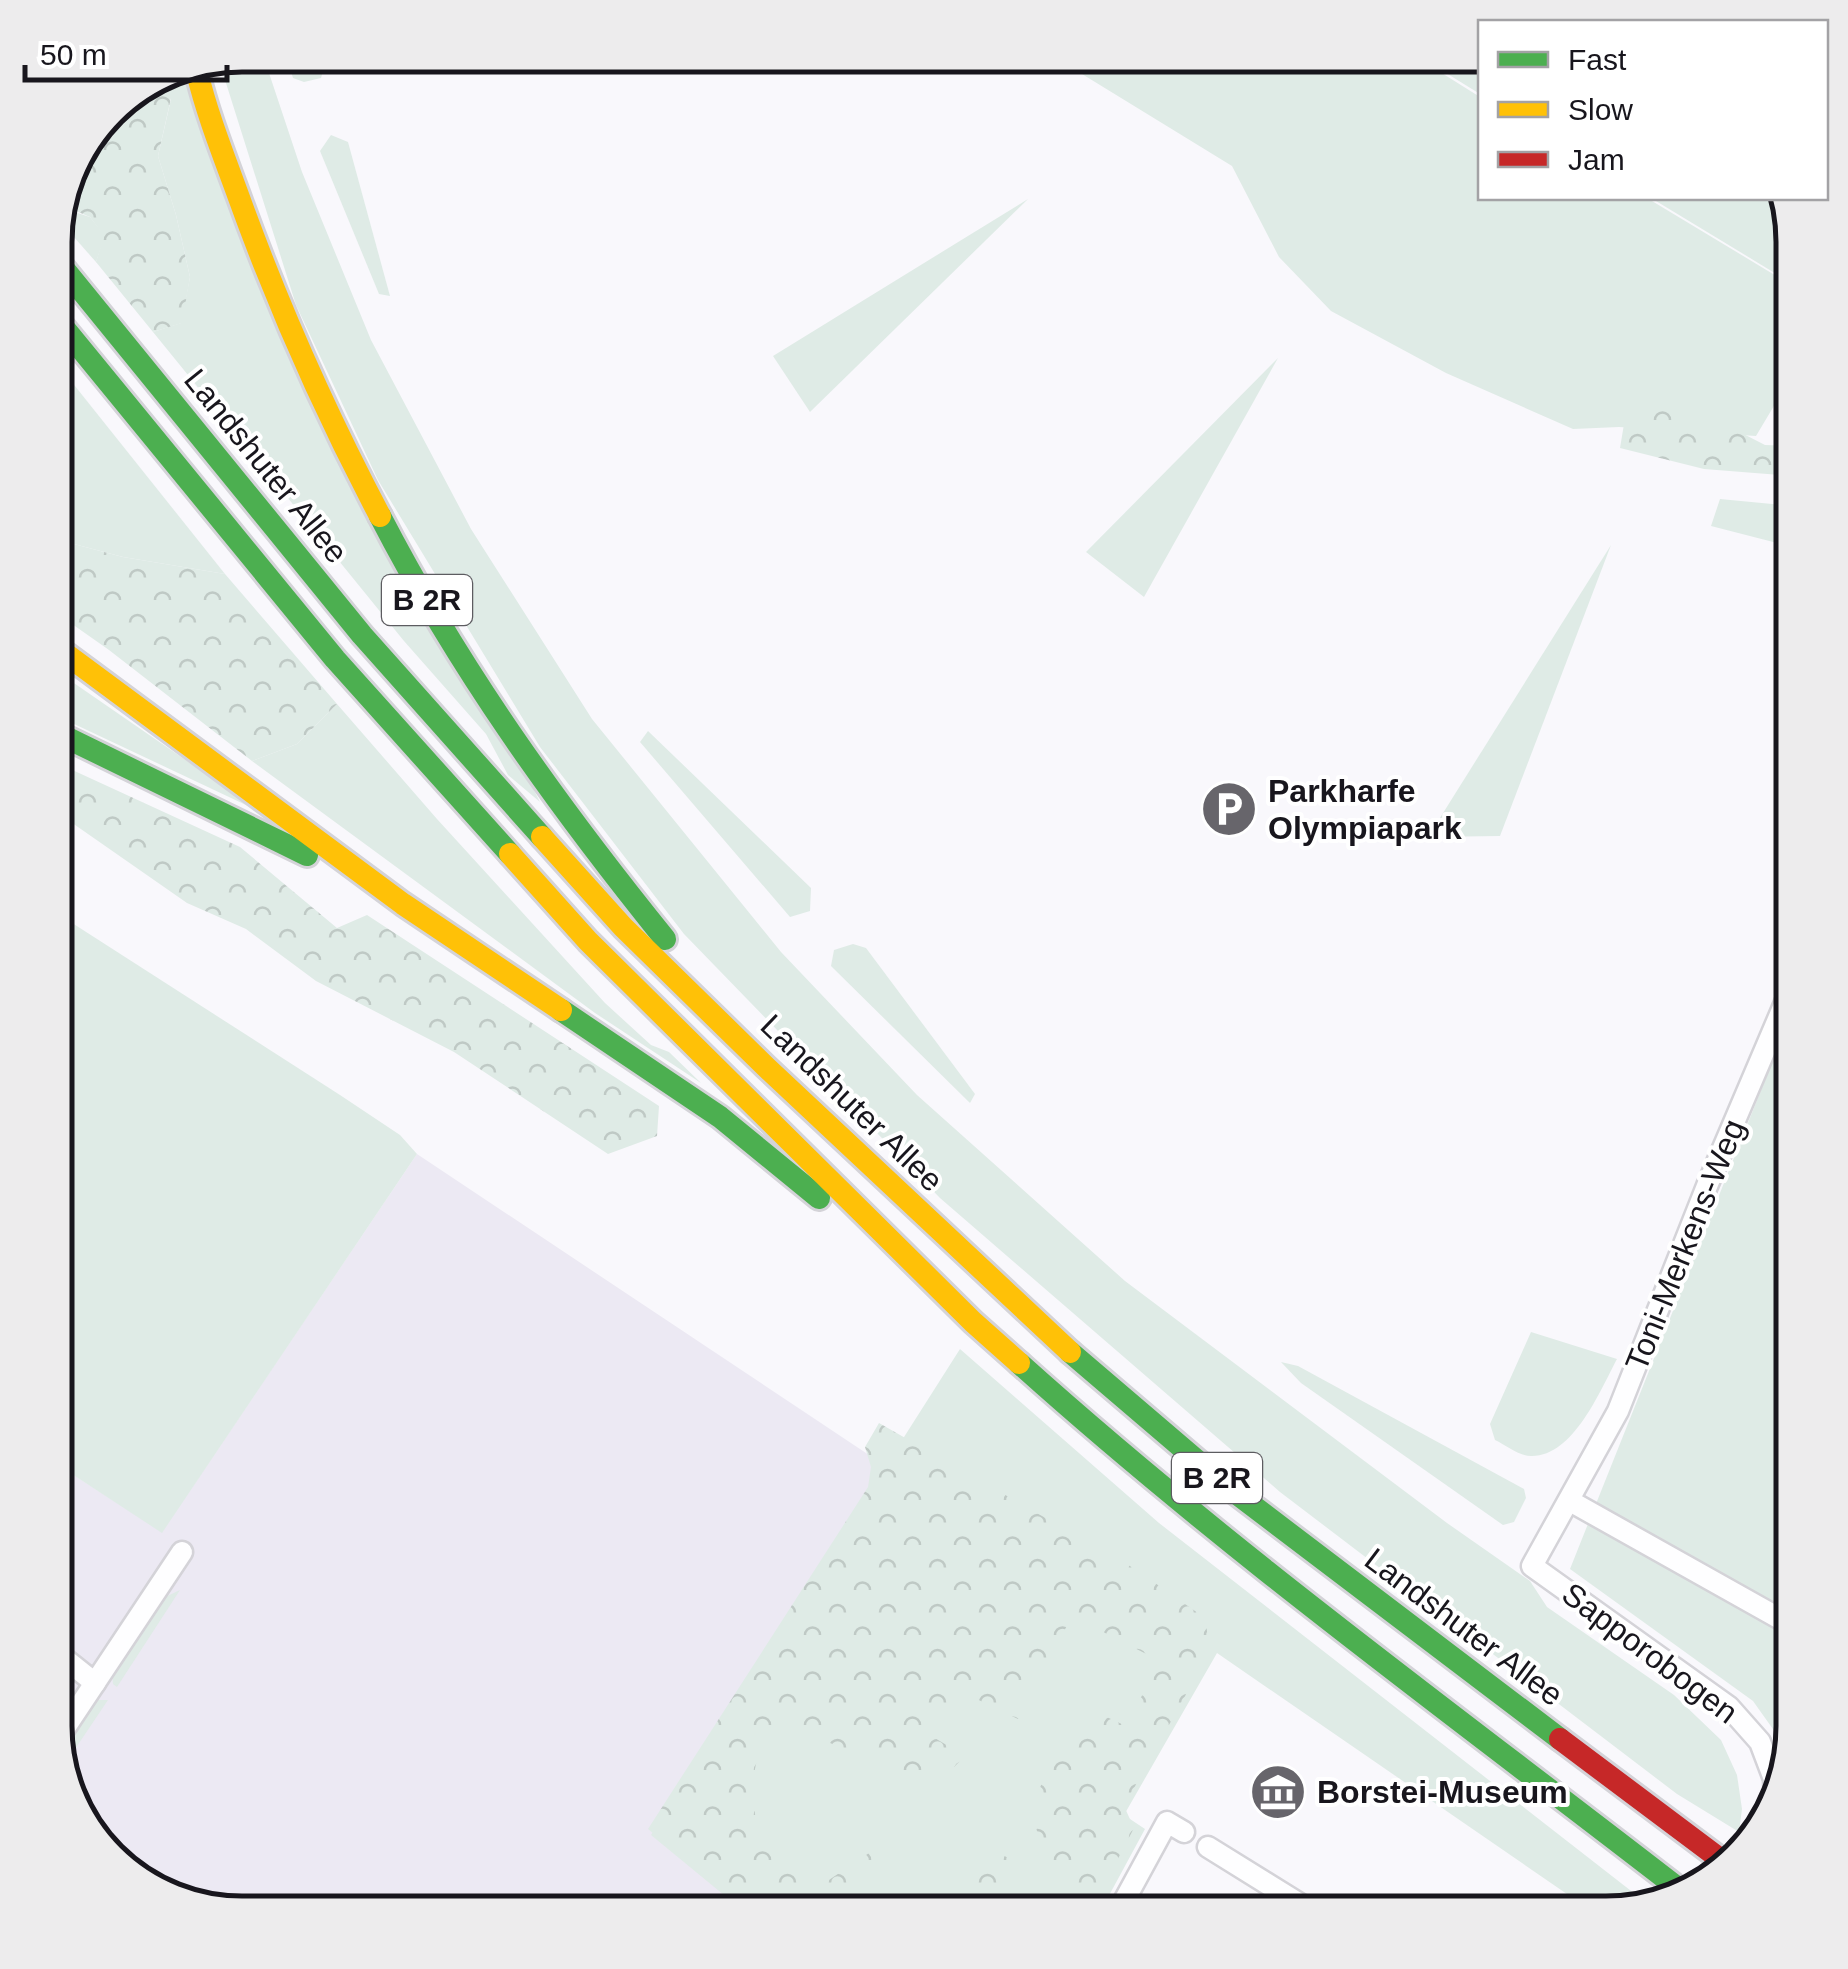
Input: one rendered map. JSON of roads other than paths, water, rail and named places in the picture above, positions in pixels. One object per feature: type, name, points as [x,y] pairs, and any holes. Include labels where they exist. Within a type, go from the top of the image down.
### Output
[{"type":"highway","name":"B 2R","points":[[199,79],[261,261],[310,377],[421,591],[490,705],[555,798],[766,1066]]},
{"type":"highway","name":"Landshuter Allee","points":[[73,279],[362,636],[623,927],[766,1066],[1066,1348],[1228,1487],[1715,1855]]},
{"type":"highway","name":"Landshuter Allee","points":[[73,338],[335,659],[563,914],[973,1322],[1198,1518],[1672,1883]]},
{"type":"highway","name":"Landshuter Allee","points":[[73,659],[403,904],[720,1117],[973,1322]]},
{"type":"highway","points":[[73,741],[403,904]]},
{"type":"street","name":"Toni-Merkens-Weg","points":[[1532,1566],[1618,1411],[1776,1024]]},
{"type":"street","points":[[1570,1501],[1776,1616]]},
{"type":"street","points":[[72,1717],[182,1552]]},
{"type":"street","name":"Sapporobogen","points":[[1532,1566],[1729,1707],[1760,1742],[1770,1767]]},
{"type":"street","points":[[72,1665],[95,1683]]},
{"type":"street","points":[[1129,1896],[1175,1827]]},
{"type":"street","points":[[1208,1847],[1287,1896]]},
{"type":"place","name":"Parkharfe Olympiapark","points":[[1229,809]]},
{"type":"place","name":"Borstei-Museum","points":[[1278,1792]]}]
